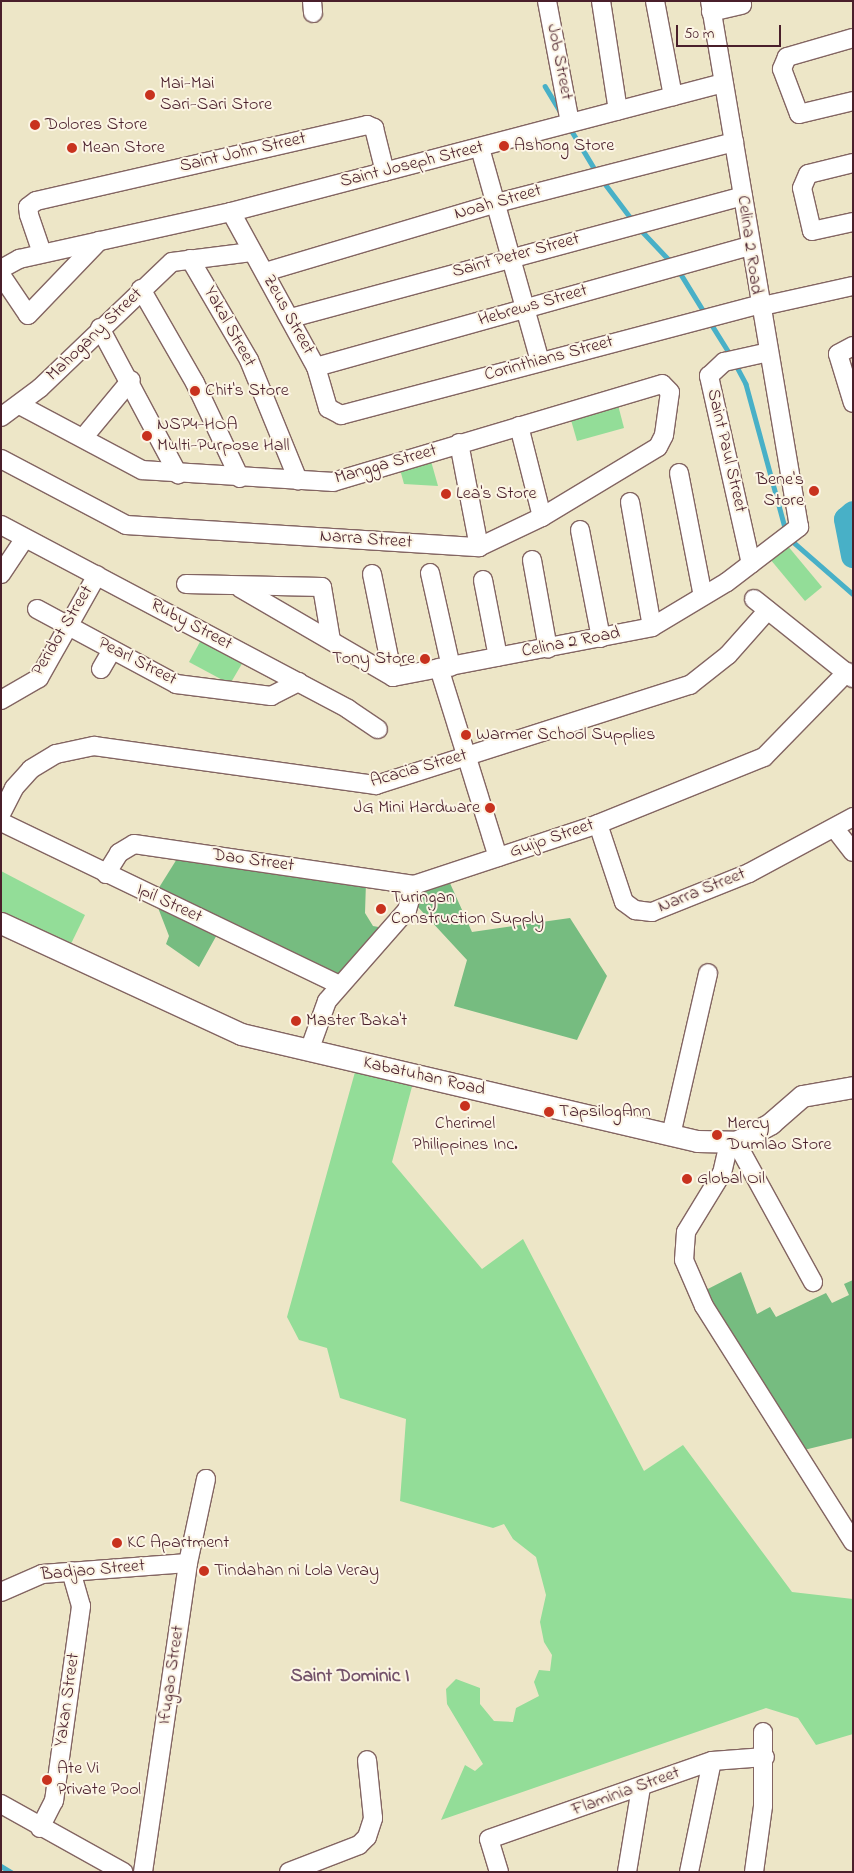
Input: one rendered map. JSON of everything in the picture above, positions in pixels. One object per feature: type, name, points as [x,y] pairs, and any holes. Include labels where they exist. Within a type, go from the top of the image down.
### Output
[{"type":"street","name":"Job Street","points":[[547,1],[565,125]]},
{"type":"street","points":[[601,1],[618,111]]},
{"type":"street","points":[[655,1],[673,96]]},
{"type":"street","points":[[711,7],[742,5]]},
{"type":"street","name":"Celina 2 Road","points":[[394,677],[548,649],[652,627],[704,596],[795,532],[801,522],[769,352],[758,306],[734,142],[711,7]]},
{"type":"street","points":[[853,38],[784,59],[782,75],[799,114],[853,101]]},
{"type":"street","name":"Saint Joseph Street","points":[[1,269],[42,253],[231,212],[723,83]]},
{"type":"street","name":"Saint John Street","points":[[42,253],[29,215],[30,203],[36,200],[367,125],[374,128],[386,172]]},
{"type":"street","name":"Noah Street","points":[[264,272],[493,204],[734,142]]},
{"type":"street","points":[[480,148],[493,204],[540,361]]},
{"type":"street","points":[[853,163],[808,174],[802,188],[810,229],[816,232],[853,222]]},
{"type":"street","name":"Saint Peter Street","points":[[291,318],[742,196]]},
{"type":"street","name":"Zeus Street","points":[[231,212],[251,252],[291,318],[316,367],[328,408],[341,415]]},
{"type":"street","points":[[1,275],[28,316],[99,242]]},
{"type":"street","name":"Hebrews Street","points":[[316,367],[750,246]]},
{"type":"street","name":"Mahogany Street","points":[[1,417],[20,405],[141,289],[172,262],[251,252]]},
{"type":"street","name":"Yakal Street","points":[[190,259],[249,360],[298,480]]},
{"type":"street","name":"Corinthians Street","points":[[341,415],[705,318],[758,306],[790,302],[853,286]]},
{"type":"street","points":[[141,289],[195,382],[240,478]]},
{"type":"street","points":[[100,328],[131,380],[178,474]]},
{"type":"street","points":[[853,346],[838,354],[853,403]]},
{"type":"street","name":"Saint Paul Street","points":[[756,559],[709,376],[729,360],[769,352]]},
{"type":"street","points":[[83,438],[131,380]]},
{"type":"street","name":"Mangga Street","points":[[20,405],[136,468],[178,474],[333,482],[662,384],[668,386]]},
{"type":"street","name":"Narra Street","points":[[1,459],[126,525],[479,547],[542,517],[658,447],[664,435],[668,386]]},
{"type":"street","points":[[519,426],[542,517]]},
{"type":"street","points":[[459,443],[479,547]]},
{"type":"street","points":[[679,473],[704,596]]},
{"type":"street","points":[[630,502],[652,627]]},
{"type":"street","name":"Ruby Street","points":[[1,525],[299,682],[378,729]]},
{"type":"street","points":[[580,530],[601,638]]},
{"type":"street","points":[[1,574],[25,538]]},
{"type":"street","points":[[532,560],[548,649]]},
{"type":"street","points":[[372,574],[394,677]]},
{"type":"street","points":[[430,574],[445,668],[464,756],[498,858]]},
{"type":"street","name":"Peridot Street","points":[[1,700],[39,678],[97,575]]},
{"type":"street","points":[[483,580],[498,658]]},
{"type":"street","points":[[186,584],[240,588],[322,587],[331,640]]},
{"type":"street","points":[[240,588],[394,677]]},
{"type":"street","points":[[754,599],[850,675]]},
{"type":"street","name":"Pearl Street","points":[[37,610],[179,685],[271,696],[299,682]]},
{"type":"street","name":"Acacia Street","points":[[1,814],[14,788],[31,769],[73,748],[94,746],[365,786],[690,685],[728,656],[768,610]]},
{"type":"street","points":[[101,669],[112,650]]},
{"type":"street","name":"Guijo Street","points":[[414,885],[598,824],[764,757],[850,675]]},
{"type":"street","name":"Narra Street","points":[[598,824],[624,902],[635,910],[652,912],[749,873],[853,818]]},
{"type":"street","name":"Ipil Street","points":[[1,822],[337,984]]},
{"type":"street","points":[[835,829],[853,852]]},
{"type":"street","name":"Dao Street","points":[[106,874],[119,853],[134,844],[414,885]]},
{"type":"street","points":[[309,1051],[320,1014],[337,984],[400,919],[414,885]]},
{"type":"street","name":"Kabatuhan Road","points":[[1,923],[222,1026],[309,1051],[671,1135],[732,1143]]},
{"type":"street","points":[[671,1135],[708,973]]},
{"type":"street","points":[[853,1087],[802,1096],[770,1123],[732,1143],[722,1173],[686,1232],[684,1260],[704,1306],[853,1542]]},
{"type":"street","points":[[732,1143],[813,1282]]},
{"type":"street","name":"Ifugao Street","points":[[143,1872],[188,1563],[206,1479]]},
{"type":"street","name":"Badjao Street","points":[[1,1592],[32,1577],[71,1571],[188,1563]]},
{"type":"street","name":"Yakan Street","points":[[40,1828],[54,1801],[81,1606],[71,1571]]},
{"type":"street","points":[[754,1872],[765,1757],[763,1732]]},
{"type":"street","name":"Flaminia Street","points":[[499,1872],[489,1839],[712,1761],[765,1757]]},
{"type":"street","points":[[289,1872],[359,1845],[367,1837],[373,1818],[367,1760]]},
{"type":"street","points":[[689,1872],[712,1761]]},
{"type":"street","points":[[627,1872],[641,1787]]},
{"type":"street","points":[[1,1804],[40,1828],[123,1872]]},
{"type":"green space","points":[[617,401],[624,428],[577,441],[569,413]]},
{"type":"green space","points":[[429,454],[438,486],[404,484],[398,462]]},
{"type":"green space","points":[[787,545],[822,587],[805,601],[770,559]]},
{"type":"green space","points":[[201,640],[243,662],[230,684],[189,662]]},
{"type":"green space","points":[[180,854],[366,882],[365,913],[373,926],[384,928],[335,980],[155,894]]},
{"type":"green space","points":[[1,871],[85,915],[68,950],[1,919]]},
{"type":"green space","points":[[449,881],[472,932],[570,918],[607,976],[577,1040],[454,1006],[467,960],[417,906],[421,891]]},
{"type":"green space","points":[[155,900],[219,931],[199,967],[166,944],[169,936]]},
{"type":"green space","points":[[355,1072],[414,1079],[392,1162],[482,1269],[523,1239],[644,1471],[683,1445],[792,1592],[853,1599],[853,1734],[816,1745],[798,1718],[766,1708],[441,1820],[465,1765],[475,1771],[483,1764],[447,1704],[446,1689],[456,1679],[480,1688],[480,1704],[494,1721],[513,1722],[516,1708],[539,1696],[534,1682],[539,1670],[550,1671],[552,1655],[544,1642],[540,1622],[546,1595],[536,1557],[513,1539],[504,1524],[493,1528],[400,1501],[406,1419],[340,1398],[327,1348],[299,1340],[287,1317]]},
{"type":"green space","points":[[741,1272],[757,1314],[770,1307],[776,1317],[826,1293],[832,1303],[849,1295],[844,1284],[853,1280],[853,1438],[804,1450],[700,1293]]},
{"type":"waterway","points":[[545,86],[561,113]]},
{"type":"waterway","points":[[570,128],[597,173]]},
{"type":"waterway","points":[[603,181],[633,221]]},
{"type":"waterway","points":[[640,229],[672,263]]},
{"type":"waterway","points":[[679,271],[706,315]]},
{"type":"waterway","points":[[710,322],[731,356]]},
{"type":"waterway","points":[[736,365],[746,384],[786,531]]},
{"type":"waterway","points":[[853,513],[846,519],[853,555]]},
{"type":"waterway","points":[[791,540],[853,594]]},
{"type":"waterway","points":[[1,1866],[11,1872]]},
{"type":"place","name":"Mai-Mai Sari-Sari Store","points":[[150,95]]},
{"type":"place","name":"Dolores Store","points":[[35,125]]},
{"type":"place","name":"Ashong Store","points":[[504,146]]},
{"type":"place","name":"Mean Store","points":[[72,148]]},
{"type":"place","name":"Chit's Store","points":[[195,391]]},
{"type":"place","name":"NSP4-HOA Multi-Purpose Hall","points":[[147,436]]},
{"type":"place","name":"Bene's Store","points":[[814,491]]},
{"type":"place","name":"Lea's Store","points":[[446,494]]},
{"type":"place","name":"Tony Store","points":[[425,659]]},
{"type":"place","name":"Warmer School Supplies","points":[[466,735]]},
{"type":"place","name":"JG Mini Hardware","points":[[490,808]]},
{"type":"place","name":"Turingan Construction Supply","points":[[381,909]]},
{"type":"place","name":"Master Baka't","points":[[296,1021]]},
{"type":"place","name":"Cherimel Philippines Inc.","points":[[465,1106]]},
{"type":"place","name":"TapsilogAnn","points":[[549,1112]]},
{"type":"place","name":"Mercy Dumlao Store","points":[[717,1135]]},
{"type":"place","name":"Global Oil","points":[[687,1179]]},
{"type":"place","name":"KC Apartment","points":[[117,1543]]},
{"type":"place","name":"Tindahan ni Lola Veray","points":[[204,1571]]},
{"type":"place","name":"Ate Vi Private Pool","points":[[47,1780]]},
{"type":"district","name":"Saint Dominic I","points":[[350,1677]]}]
